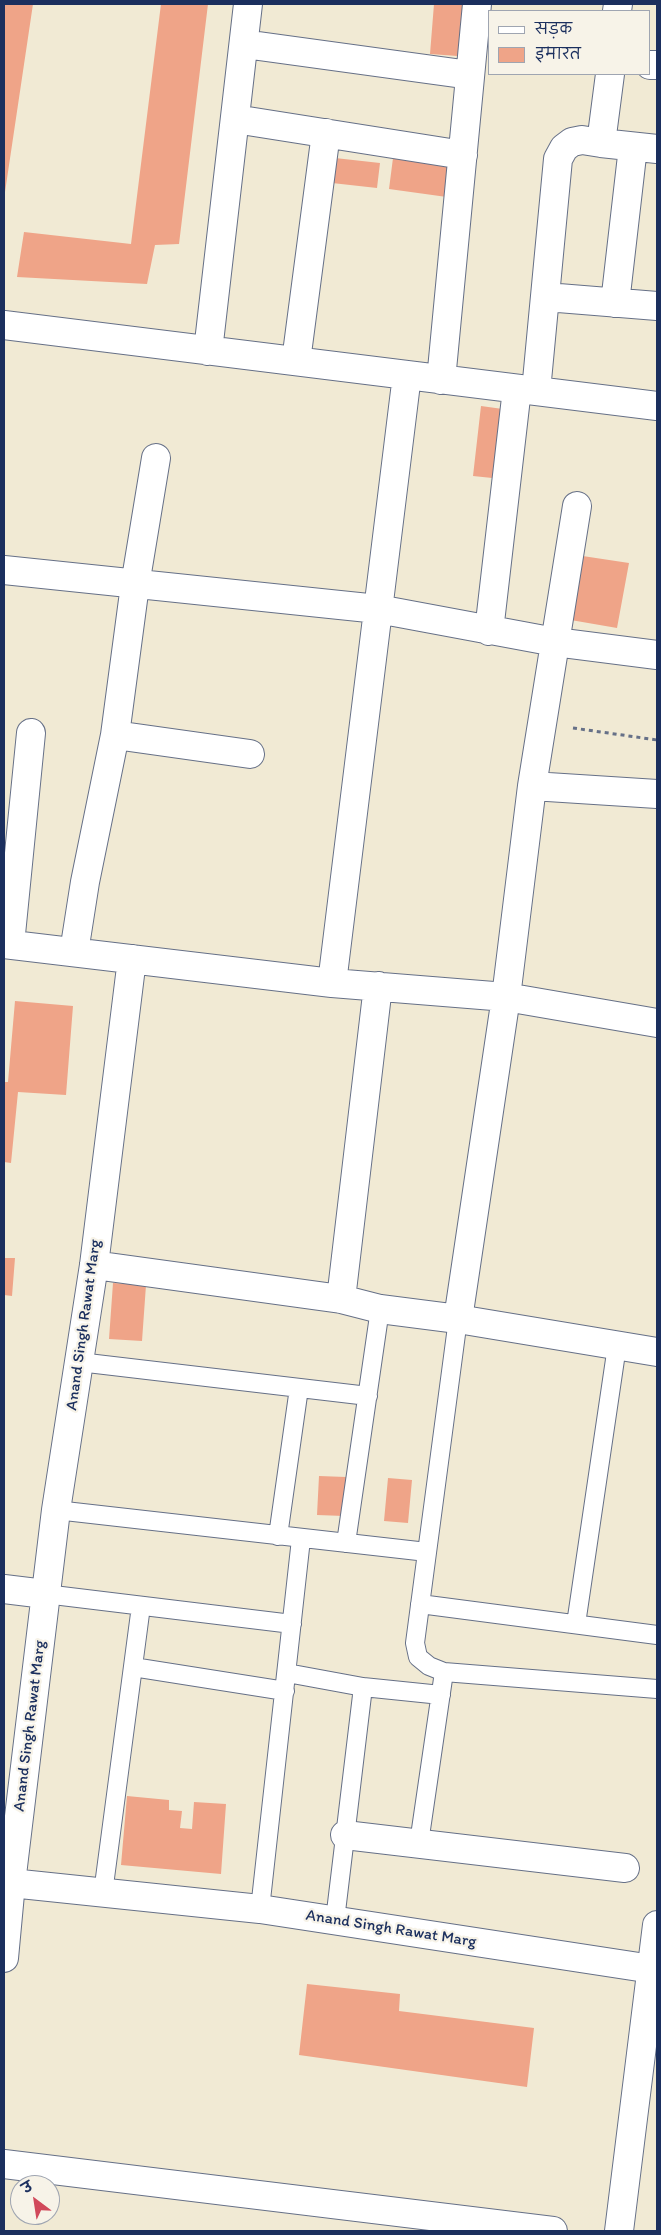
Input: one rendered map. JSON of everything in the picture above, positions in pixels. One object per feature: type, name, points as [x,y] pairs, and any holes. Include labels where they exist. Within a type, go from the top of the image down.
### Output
[{"type":"street","points":[[208,351],[248,4]]},
{"type":"street","points":[[441,380],[477,4]]},
{"type":"street","points":[[244,44],[470,75]]},
{"type":"street","points":[[601,142],[610,75]]},
{"type":"street","points":[[235,119],[463,155]]},
{"type":"street","points":[[296,361],[326,133]]},
{"type":"street","points":[[489,631],[527,390],[546,297],[558,159],[564,148],[572,142],[582,140],[645,148],[615,303]]},
{"type":"street","points":[[546,297],[657,306]]},
{"type":"street","points":[[4,325],[657,406]]},
{"type":"street","points":[[332,983],[407,375]]},
{"type":"street","points":[[74,952],[84,882],[115,735],[135,584],[156,458]]},
{"type":"street","points":[[458,1319],[506,997],[532,786],[577,506]]},
{"type":"street","points":[[4,570],[378,609],[555,642],[657,655]]},
{"type":"street","points":[[31,733],[7,944],[332,983],[506,997],[657,1023]]},
{"type":"street","points":[[115,735],[250,754]]},
{"type":"street","points":[[532,786],[657,794]]},
{"type":"street","name":"Anand Singh Rawat Marg","points":[[132,959],[94,1265],[56,1510],[11,1883],[260,1909],[652,1969]]},
{"type":"street","points":[[341,1299],[378,986]]},
{"type":"street","points":[[94,1265],[341,1299],[380,1309],[458,1319],[657,1352]]},
{"type":"street","points":[[4,1589],[45,1594]]},
{"type":"street","points":[[345,1835],[419,1842],[624,1868]]},
{"type":"street","points":[[4,1958],[11,1883]]},
{"type":"street","points":[[619,2231],[657,1925]]},
{"type":"street","points":[[4,2164],[553,2231]]},
{"type":"lane","points":[[346,1543],[380,1309]]},
{"type":"lane","points":[[458,1319],[415,1643],[418,1657],[429,1666],[444,1672],[657,1690]]},
{"type":"lane","points":[[576,1624],[617,1346]]},
{"type":"lane","points":[[79,1362],[368,1396]]},
{"type":"lane","points":[[278,1536],[299,1388]]},
{"type":"lane","points":[[56,1510],[428,1552]]},
{"type":"lane","points":[[260,1909],[301,1538]]},
{"type":"lane","points":[[45,1594],[292,1624]]},
{"type":"lane","points":[[420,1604],[657,1635]]},
{"type":"lane","points":[[102,1893],[141,1606]]},
{"type":"lane","points":[[133,1667],[284,1692]]},
{"type":"lane","points":[[419,1842],[444,1672]]},
{"type":"lane","points":[[287,1674],[363,1687],[441,1695]]},
{"type":"lane","points":[[335,1920],[363,1687]]},
{"type":"path","points":[[542,724],[657,740]]},
{"type":"building","points":[[4,4],[33,4],[5,192],[4,192]]},
{"type":"building","points":[[161,4],[208,4],[179,244],[155,245],[147,284],[17,277],[24,232],[131,244]]},
{"type":"building","points":[[434,4],[475,4],[471,57],[430,54]]},
{"type":"building","points":[[326,157],[380,163],[377,188],[323,182]]},
{"type":"building","points":[[393,158],[458,166],[454,198],[389,189]]},
{"type":"building","points":[[481,406],[510,410],[502,479],[473,476]]},
{"type":"building","points":[[576,555],[629,563],[617,628],[565,619]]},
{"type":"building","points":[[15,1001],[73,1006],[66,1095],[18,1092],[11,1163],[4,1162],[4,1082],[8,1082]]},
{"type":"building","points":[[4,1258],[15,1258],[12,1296],[4,1295]]},
{"type":"building","points":[[113,1283],[146,1285],[142,1341],[109,1339]]},
{"type":"building","points":[[319,1476],[346,1477],[344,1516],[317,1515]]},
{"type":"building","points":[[388,1478],[412,1480],[408,1523],[384,1521]]},
{"type":"building","points":[[127,1796],[169,1800],[169,1810],[182,1811],[180,1828],[192,1829],[194,1802],[226,1804],[221,1874],[121,1865]]},
{"type":"building","points":[[307,1984],[400,1994],[399,2011],[534,2028],[527,2087],[299,2055]]}]
